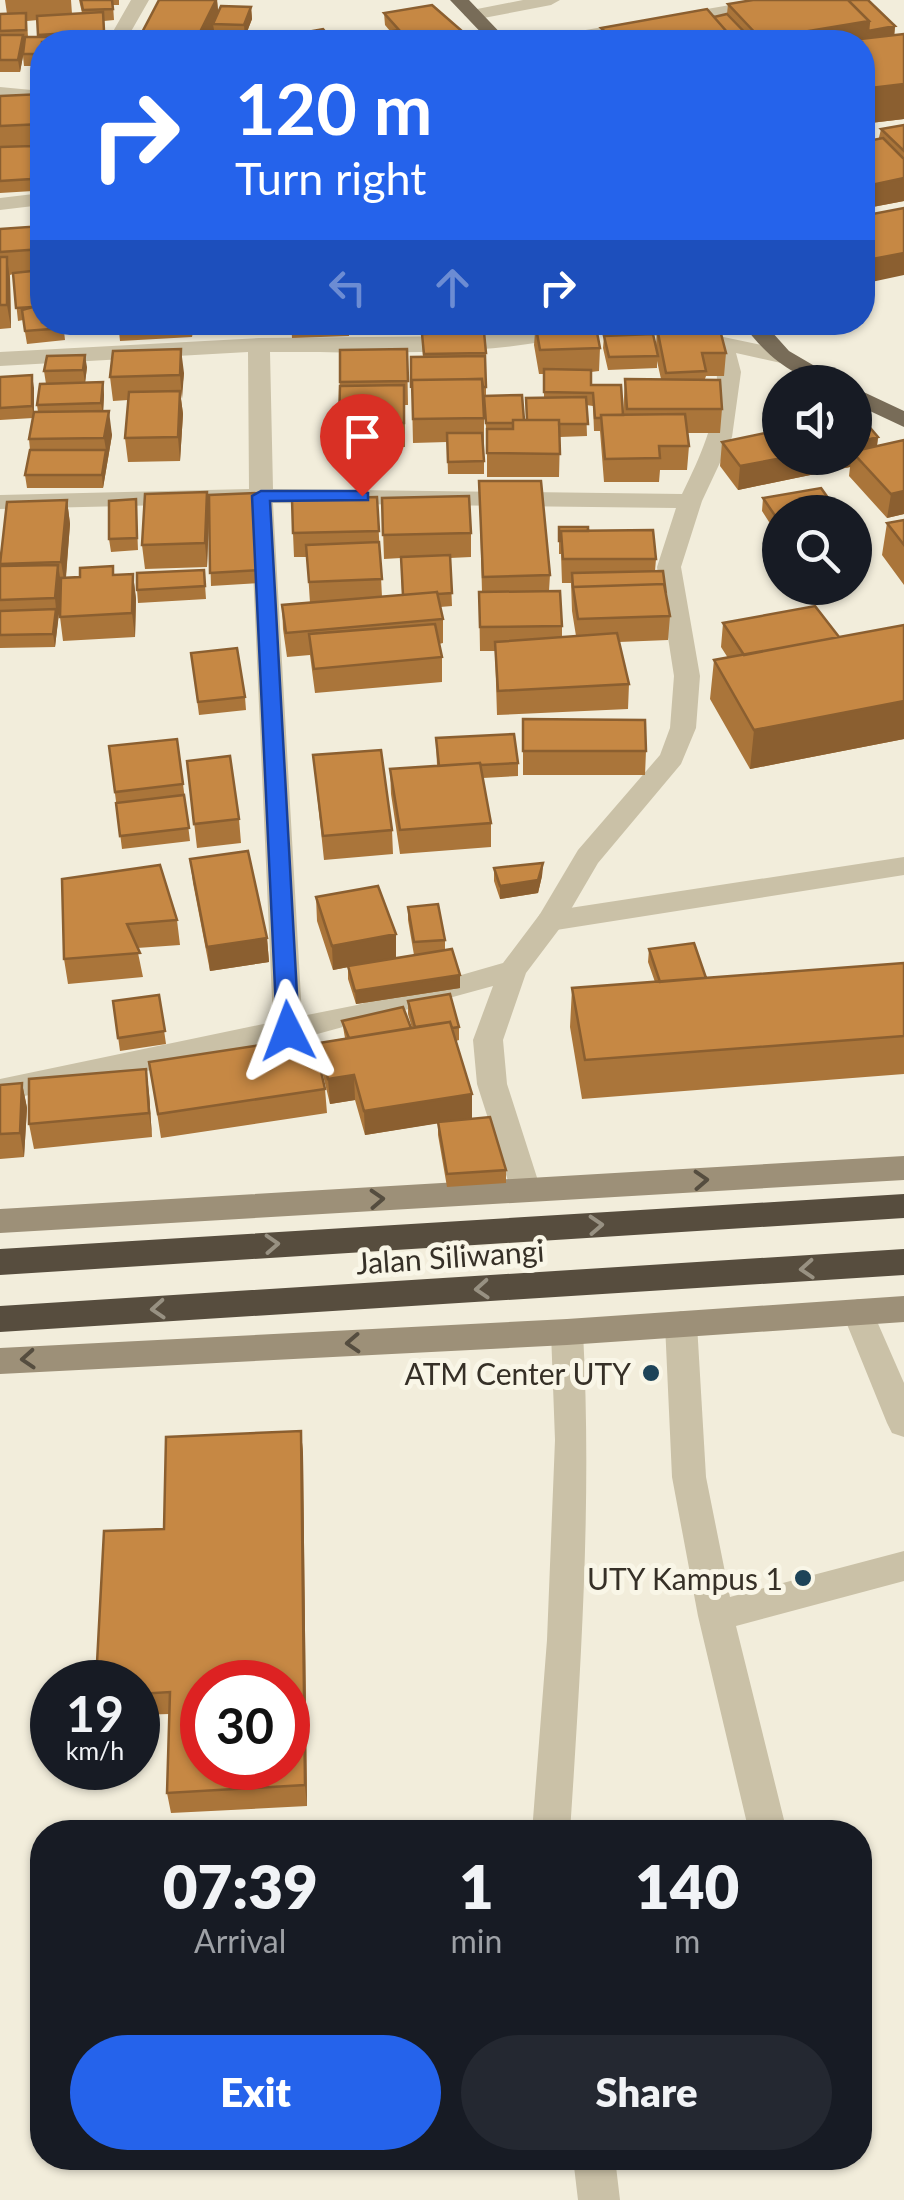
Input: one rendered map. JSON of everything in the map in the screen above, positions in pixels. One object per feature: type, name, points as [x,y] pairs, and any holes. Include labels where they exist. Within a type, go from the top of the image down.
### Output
[{"type":"highway","name":"Jalan Siliwangi","points":[[0,1262],[904,1206]]},
{"type":"highway","name":"Jalan Siliwangi","points":[[0,1319],[904,1262]]},
{"type":"main road","points":[[466,7],[488,30]]},
{"type":"main road","points":[[762,335],[781,356],[798,365]]},
{"type":"main road","points":[[872,404],[904,420]]},
{"type":"street","points":[[123,30],[140,0]]},
{"type":"street","points":[[466,7],[551,0]]},
{"type":"street","points":[[619,30],[790,0]]},
{"type":"street","points":[[0,93],[30,95]]},
{"type":"street","points":[[0,204],[30,200]]},
{"type":"street","points":[[202,348],[204,335]]},
{"type":"street","points":[[0,359],[259,345],[495,342],[545,335]]},
{"type":"street","points":[[675,335],[781,356]]},
{"type":"street","points":[[259,345],[261,496],[288,1031]]},
{"type":"street","points":[[526,1190],[492,1084],[488,1040],[513,970],[550,921],[588,858],[672,758],[683,728],[687,676],[669,568],[690,501],[721,437],[730,372],[723,346]]},
{"type":"street","points":[[0,502],[261,496],[690,501]]},
{"type":"street","points":[[550,921],[904,866]]},
{"type":"street","points":[[0,1090],[288,1031],[513,970]]},
{"type":"street","points":[[0,1220],[904,1168]]},
{"type":"street","points":[[0,1361],[566,1332],[904,1309]]},
{"type":"street","points":[[858,1312],[904,1423]]},
{"type":"street","points":[[681,1324],[689,1477],[716,1616],[765,1820]]},
{"type":"street","points":[[552,1820],[572,1440],[566,1332]]},
{"type":"street","points":[[716,1616],[904,1566]]},
{"type":"street","points":[[595,2170],[599,2200]]},
{"type":"building","points":[[81,0],[112,0],[113,9],[83,10]]},
{"type":"building","points":[[159,0],[216,0],[201,30],[143,30]]},
{"type":"building","points":[[753,0],[848,0],[869,21],[815,30],[753,30],[728,4]]},
{"type":"building","points":[[848,0],[868,0],[895,26],[868,30],[869,21]]},
{"type":"building","points":[[432,5],[461,30],[399,30],[384,13]]},
{"type":"building","points":[[221,6],[251,7],[244,25],[213,24]]},
{"type":"building","points":[[707,9],[725,30],[603,30]]},
{"type":"building","points":[[103,12],[104,30],[38,30],[37,16]]},
{"type":"building","points":[[26,13],[26,30],[0,31],[0,14]]},
{"type":"building","points":[[727,14],[742,30],[725,30],[714,17]]},
{"type":"building","points":[[904,34],[904,84],[875,87],[875,37]]},
{"type":"building","points":[[0,35],[23,35],[18,60],[0,60]]},
{"type":"building","points":[[25,37],[30,37],[30,54],[23,54]]},
{"type":"building","points":[[30,95],[30,125],[0,126],[0,96]]},
{"type":"building","points":[[904,125],[904,151],[881,129]]},
{"type":"building","points":[[883,138],[904,159],[904,178],[875,184],[875,140]]},
{"type":"building","points":[[30,146],[30,179],[0,181],[0,147]]},
{"type":"building","points":[[904,208],[904,253],[875,259],[875,214]]},
{"type":"building","points":[[30,227],[30,250],[0,252],[0,229]]},
{"type":"building","points":[[0,257],[7,257],[7,305],[0,305]]},
{"type":"building","points":[[30,271],[30,307],[16,308],[13,273]]},
{"type":"building","points":[[30,308],[30,331],[25,331],[22,310]]},
{"type":"building","points":[[422,335],[484,335],[486,353],[424,354]]},
{"type":"building","points":[[537,335],[598,335],[600,348],[540,350]]},
{"type":"building","points":[[653,335],[658,356],[609,357],[604,336]]},
{"type":"building","points":[[658,335],[721,335],[726,353],[702,353],[706,371],[666,373]]},
{"type":"building","points":[[181,349],[180,375],[110,377],[113,351]]},
{"type":"building","points":[[407,349],[408,381],[340,382],[340,350]]},
{"type":"building","points":[[85,355],[83,370],[44,371],[47,356]]},
{"type":"building","points":[[485,356],[486,387],[482,379],[412,380],[411,388],[411,357]]},
{"type":"building","points":[[544,369],[591,370],[591,385],[621,385],[623,415],[595,418],[593,393],[544,392]]},
{"type":"building","points":[[32,375],[32,406],[0,408],[0,377]]},
{"type":"building","points":[[482,379],[484,418],[413,419],[412,380]]},
{"type":"building","points":[[625,379],[720,380],[722,409],[627,409]]},
{"type":"building","points":[[103,382],[101,403],[37,405],[40,384]]},
{"type":"building","points":[[404,385],[404,423],[339,423],[340,386]]},
{"type":"building","points":[[180,391],[178,437],[125,438],[129,392]]},
{"type":"building","points":[[522,395],[524,420],[486,423],[484,396]]},
{"type":"building","points":[[586,397],[588,424],[527,420],[526,398]]},
{"type":"building","points":[[109,411],[104,438],[29,439],[34,412]]},
{"type":"building","points":[[685,414],[689,446],[659,446],[660,458],[605,459],[601,415]]},
{"type":"building","points":[[513,420],[559,420],[560,454],[487,453],[487,429],[513,429]]},
{"type":"building","points":[[447,433],[482,433],[484,461],[448,462]]},
{"type":"building","points":[[762,434],[762,462],[740,466],[722,442]]},
{"type":"building","points":[[904,440],[904,491],[891,494],[872,473],[872,447]]},
{"type":"building","points":[[30,450],[106,450],[102,475],[25,475]]},
{"type":"building","points":[[479,481],[541,481],[550,575],[483,577]]},
{"type":"building","points":[[821,488],[826,495],[780,495]]},
{"type":"building","points":[[207,492],[205,543],[142,545],[145,494]]},
{"type":"building","points":[[258,493],[261,570],[210,573],[209,495]]},
{"type":"building","points":[[469,496],[471,533],[383,535],[382,498]]},
{"type":"building","points":[[377,497],[379,531],[293,533],[292,499]]},
{"type":"building","points":[[136,499],[137,538],[109,539],[109,501]]},
{"type":"building","points":[[67,500],[61,562],[0,564],[7,502]]},
{"type":"building","points":[[904,520],[904,545],[887,523]]},
{"type":"building","points":[[559,527],[588,527],[588,531],[561,531],[559,541]]},
{"type":"building","points":[[653,530],[656,559],[563,559],[561,531]]},
{"type":"building","points":[[379,542],[382,579],[309,582],[306,545]]},
{"type":"building","points":[[450,555],[452,593],[403,595],[401,557]]},
{"type":"building","points":[[58,565],[55,598],[0,600],[0,566]]},
{"type":"building","points":[[113,566],[113,575],[133,574],[132,613],[60,617],[61,578],[80,577],[80,568]]},
{"type":"building","points":[[204,570],[205,586],[137,590],[137,573]]},
{"type":"building","points":[[663,571],[666,594],[664,584],[573,587],[572,573]]},
{"type":"building","points":[[664,584],[670,616],[578,619],[573,587]]},
{"type":"building","points":[[560,591],[562,626],[480,627],[479,592]]},
{"type":"building","points":[[437,592],[443,619],[286,633],[282,605]]},
{"type":"building","points":[[815,606],[839,637],[744,655],[723,623]]},
{"type":"building","points":[[56,609],[53,634],[0,635],[0,611]]},
{"type":"building","points":[[435,624],[442,657],[314,669],[309,634]]},
{"type":"building","points":[[904,625],[904,701],[754,730],[714,660]]},
{"type":"building","points":[[617,633],[629,684],[498,691],[495,642]]},
{"type":"building","points":[[237,648],[245,697],[198,702],[191,653]]},
{"type":"building","points":[[523,719],[645,720],[646,751],[523,751]]},
{"type":"building","points":[[514,734],[518,763],[439,766],[436,738]]},
{"type":"building","points":[[177,739],[183,784],[115,792],[109,746]]},
{"type":"building","points":[[381,750],[392,830],[323,836],[313,755]]},
{"type":"building","points":[[230,756],[239,819],[194,824],[187,761]]},
{"type":"building","points":[[480,763],[491,823],[400,830],[390,769]]},
{"type":"building","points":[[184,795],[189,828],[120,836],[116,803]]},
{"type":"building","points":[[248,851],[267,938],[207,947],[190,859]]},
{"type":"building","points":[[543,863],[538,880],[500,886],[494,868]]},
{"type":"building","points":[[160,865],[177,920],[127,924],[140,953],[64,959],[62,879]]},
{"type":"building","points":[[378,886],[396,934],[332,946],[316,897]]},
{"type":"building","points":[[438,904],[445,940],[414,942],[408,907]]},
{"type":"building","points":[[694,943],[706,978],[660,982],[649,949]]},
{"type":"building","points":[[452,949],[460,975],[355,991],[348,966]]},
{"type":"building","points":[[904,963],[904,1036],[585,1060],[572,988]]},
{"type":"building","points":[[450,994],[459,1027],[452,1028],[450,1022],[415,1027],[408,1001]]},
{"type":"building","points":[[159,995],[165,1031],[118,1038],[113,1001]]},
{"type":"building","points":[[403,1007],[411,1028],[349,1038],[342,1021]]},
{"type":"building","points":[[450,1022],[472,1094],[364,1111],[354,1075],[328,1079],[319,1043]]},
{"type":"building","points":[[313,1037],[325,1089],[158,1114],[149,1062]]},
{"type":"building","points":[[146,1069],[149,1113],[29,1124],[29,1079]]},
{"type":"building","points":[[22,1083],[20,1133],[0,1134],[0,1085]]},
{"type":"building","points":[[490,1117],[506,1170],[447,1174],[438,1122]]},
{"type":"building","points":[[301,1431],[304,1660],[180,1660],[180,1790],[219,1790],[167,1793],[170,1692],[160,1693],[160,1660],[97,1660],[104,1531],[164,1529],[166,1437]]},
{"type":"place","name":"ATM Center UTY","points":[[651,1373]]},
{"type":"place","name":"UTY Kampus 1","points":[[803,1578]]},
{"type":"route","points":[[288,1031],[261,496],[362,496]]}]
